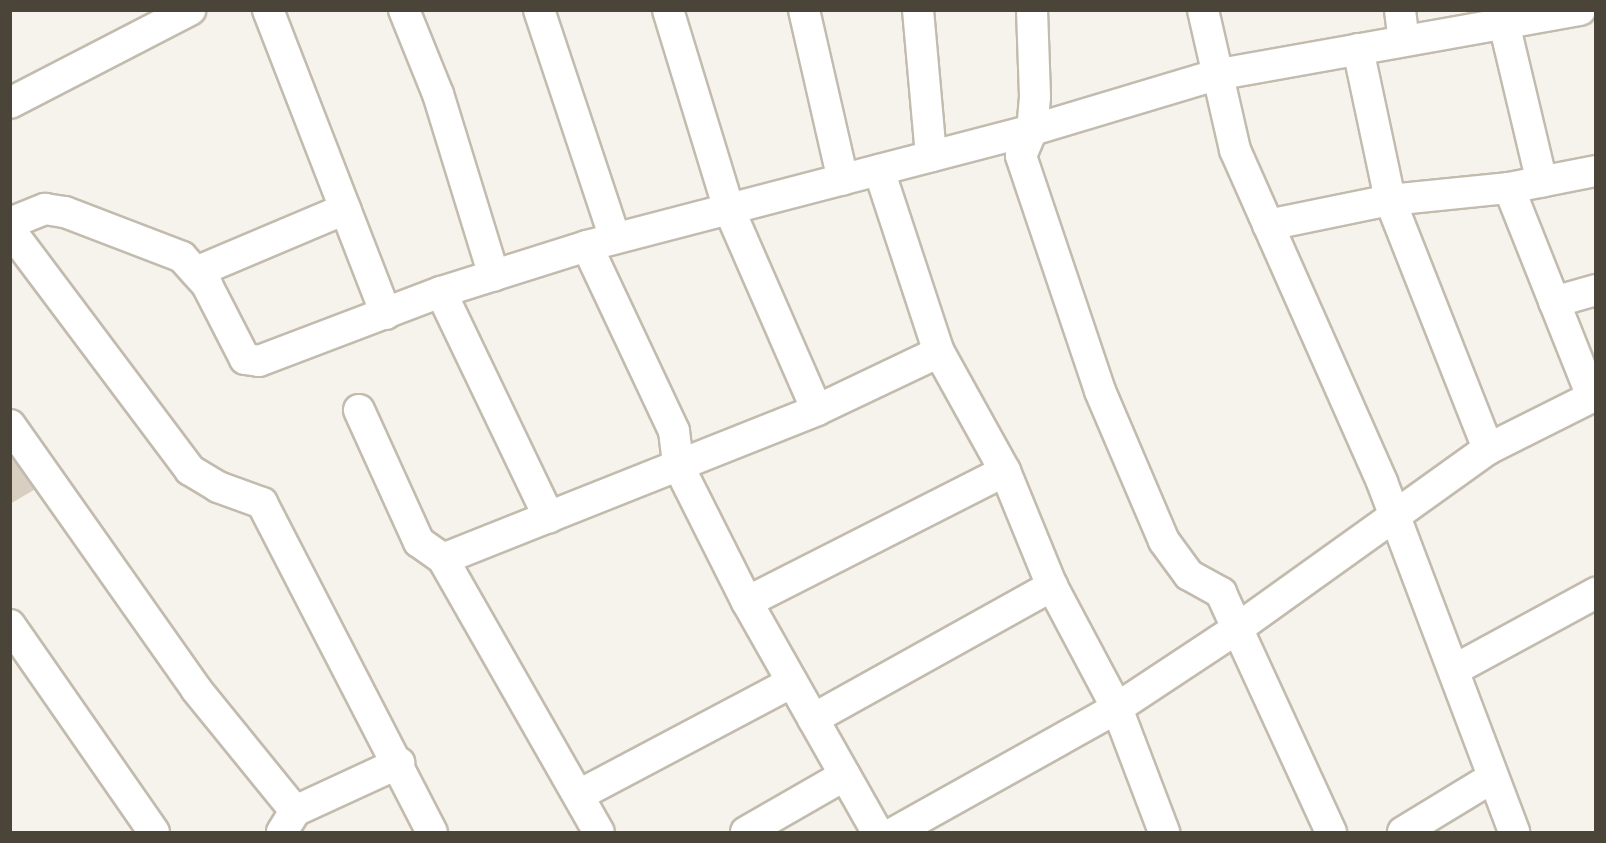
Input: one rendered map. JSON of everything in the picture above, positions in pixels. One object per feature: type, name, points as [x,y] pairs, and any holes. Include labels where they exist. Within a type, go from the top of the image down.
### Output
[{"type":"street","points":[[10,103],[190,10]]},
{"type":"street","points":[[268,10],[386,314]]},
{"type":"street","points":[[404,10],[438,94],[494,276]]},
{"type":"street","points":[[539,10],[601,242],[674,431],[678,465],[747,602],[877,832]]},
{"type":"street","points":[[668,10],[729,209],[817,410]]},
{"type":"street","points":[[804,10],[843,180]]},
{"type":"street","points":[[918,10],[931,156]]},
{"type":"street","points":[[1032,10],[1032,130],[1021,156],[1100,392],[1164,541],[1189,575],[1221,593],[1331,832]]},
{"type":"street","points":[[1203,10],[1215,75],[1235,150],[1394,513],[1454,670],[1490,779],[1514,832]]},
{"type":"street","points":[[1400,10],[1404,41]]},
{"type":"street","points":[[432,832],[399,763],[262,502],[218,487],[190,470],[13,237],[45,209],[65,212],[182,257],[196,272],[245,359],[259,361],[441,292],[601,242],[1032,130],[1215,75],[1580,10]]},
{"type":"street","points":[[1504,24],[1542,182]]},
{"type":"street","points":[[1358,49],[1390,200],[1488,449]]},
{"type":"street","points":[[879,170],[939,352],[1005,471],[1052,586],[1117,708],[1164,832]]},
{"type":"street","points":[[1268,225],[1390,200],[1509,188],[1596,171]]},
{"type":"street","points":[[895,832],[1117,708],[1238,628],[1394,513],[1488,449],[1594,396],[1509,188]]},
{"type":"street","points":[[196,272],[345,209]]},
{"type":"street","points":[[1554,302],[1596,290]]},
{"type":"street","points":[[441,292],[549,517]]},
{"type":"street","points":[[444,559],[817,410],[939,352]]},
{"type":"street","points":[[359,410],[419,542],[444,559],[598,832]]},
{"type":"street","points":[[10,425],[288,822],[399,763]]},
{"type":"street","points":[[747,602],[1005,471]]},
{"type":"street","points":[[813,719],[1052,586]]},
{"type":"street","points":[[1454,670],[1592,604]]},
{"type":"street","points":[[10,625],[154,832]]},
{"type":"street","points":[[579,795],[792,682]]},
{"type":"street","points":[[746,832],[845,775]]},
{"type":"street","points":[[1403,832],[1490,779]]},
{"type":"building","points":[[25,451],[44,484],[10,504],[10,460]]}]
